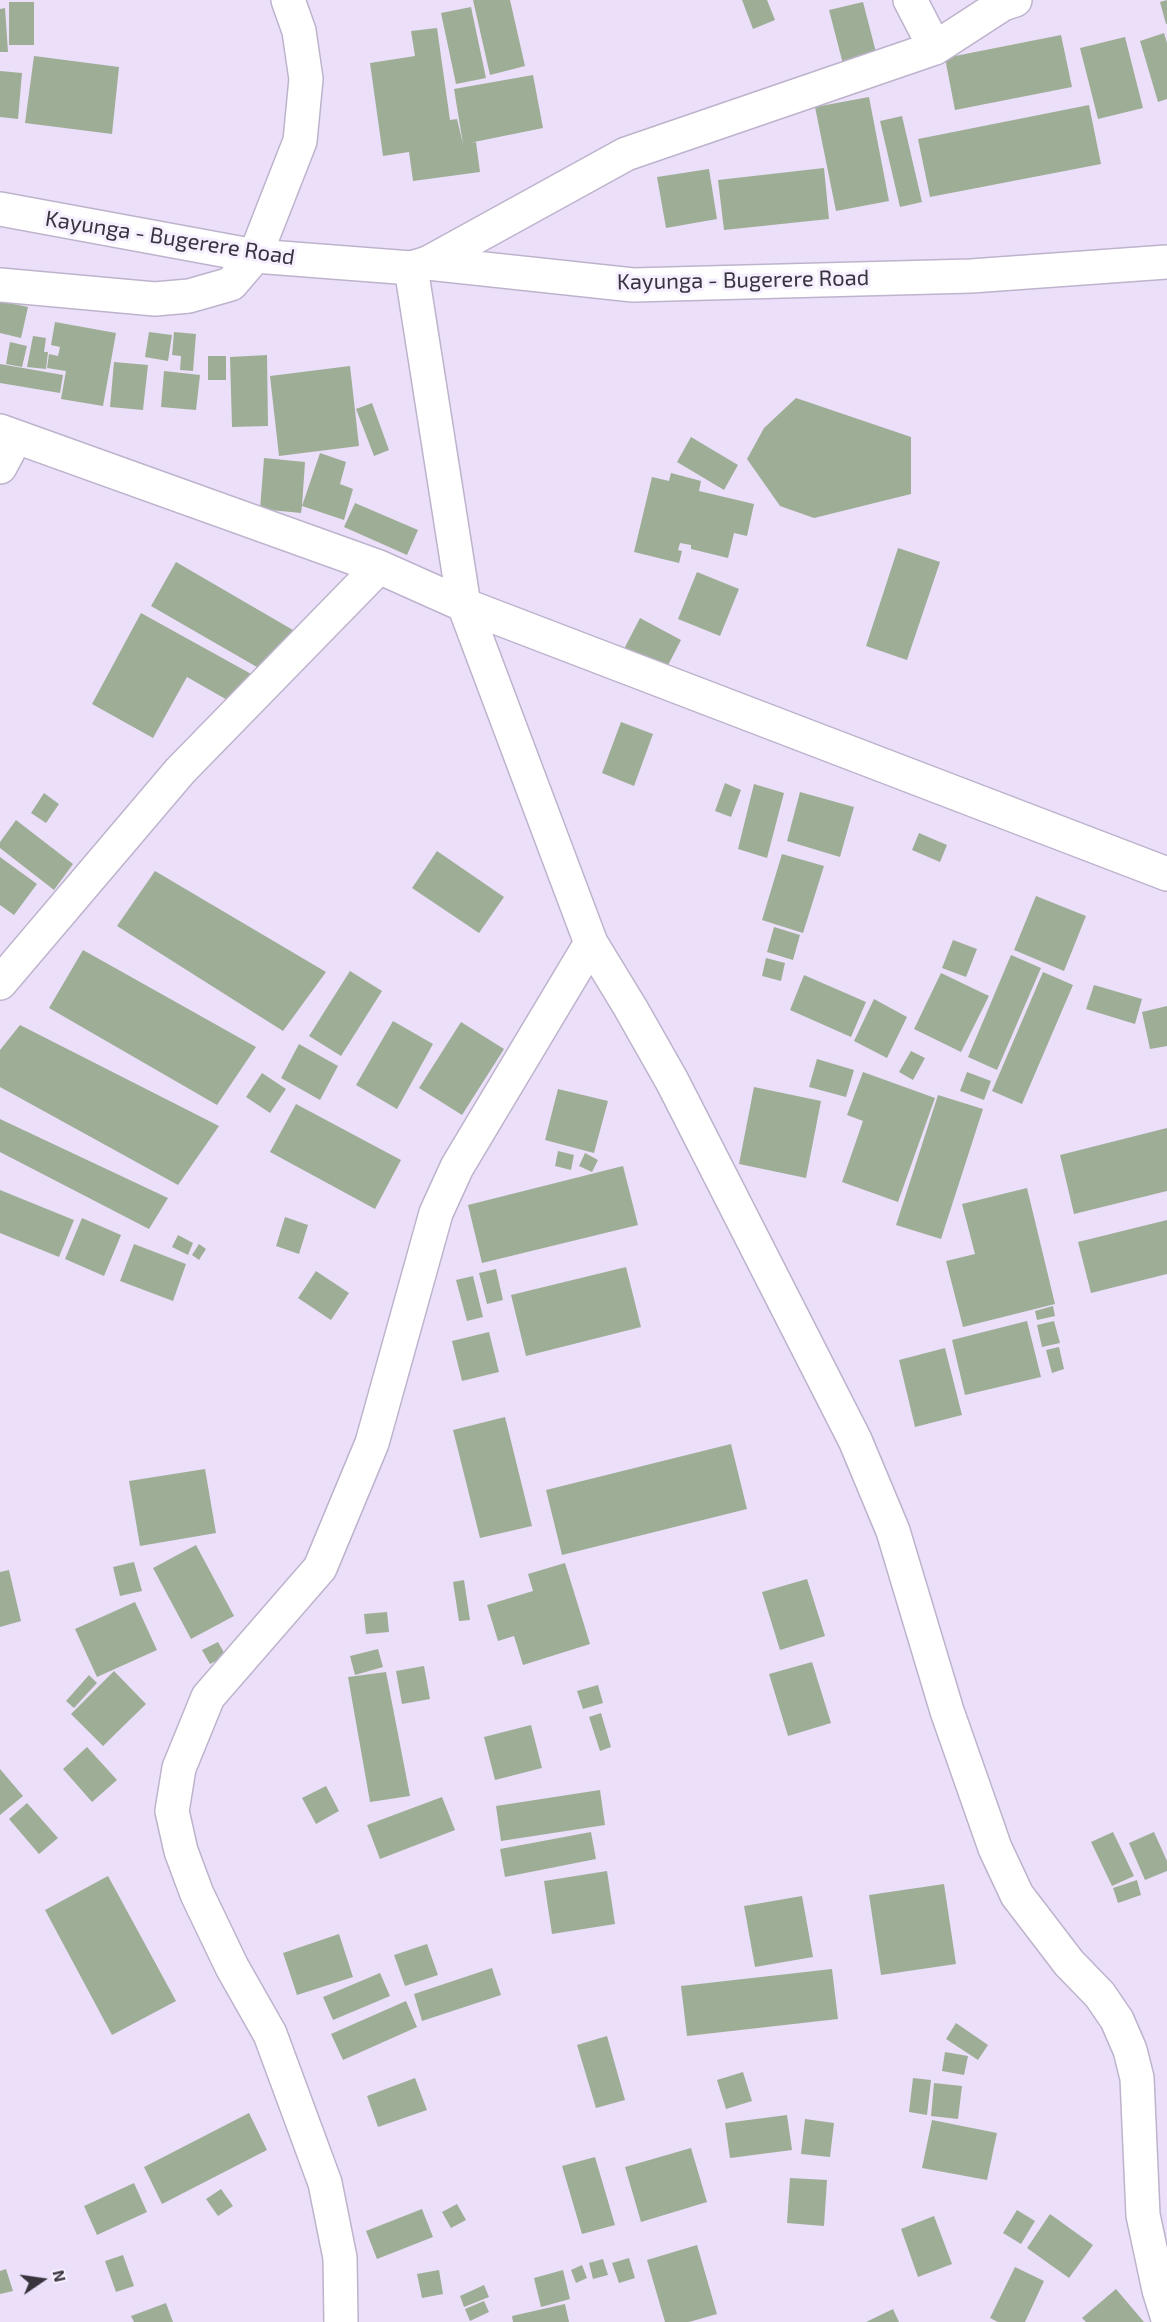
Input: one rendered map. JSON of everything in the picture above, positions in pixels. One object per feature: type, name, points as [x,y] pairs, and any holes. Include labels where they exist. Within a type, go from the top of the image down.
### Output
[{"type":"street","points":[[0,285],[155,299],[189,296],[231,284],[255,256],[300,141],[306,80],[299,31],[288,0]]},
{"type":"street","points":[[910,0],[935,48]]},
{"type":"street","points":[[1015,0],[1003,4],[935,48],[626,154],[420,265],[464,605],[591,943],[672,1082],[855,1440],[893,1530],[947,1711],[995,1848],[1017,1895],[1069,1963],[1100,1995],[1117,2020],[1130,2050],[1137,2078],[1143,2215],[1167,2316]]},
{"type":"street","name":"Kayunga - Bugerere Road","points":[[0,209],[255,256],[420,265],[633,285],[971,276],[1167,262]]},
{"type":"street","points":[[0,467],[8,434],[379,567],[464,605],[1167,874]]},
{"type":"street","points":[[0,983],[180,771],[379,567]]},
{"type":"street","points":[[341,2322],[340,2258],[326,2183],[270,2034],[232,1967],[197,1894],[181,1851],[172,1811],[179,1768],[208,1696],[320,1568],[372,1443],[436,1213],[457,1167],[591,943]]},
{"type":"building","points":[[473,0],[510,0],[525,66],[490,75]]},
{"type":"building","points":[[742,0],[767,0],[775,20],[753,29]]},
{"type":"building","points":[[1167,0],[1167,24],[1166,24],[1160,2]]},
{"type":"building","points":[[9,2],[34,2],[34,45],[9,45]]},
{"type":"building","points":[[863,2],[877,56],[843,64],[829,10]]},
{"type":"building","points":[[471,7],[486,78],[456,84],[441,13]]},
{"type":"building","points":[[5,8],[8,52],[0,52],[0,9]]},
{"type":"building","points":[[437,28],[450,120],[457,119],[463,144],[454,89],[533,75],[543,128],[469,143],[476,142],[480,172],[413,181],[409,152],[383,156],[370,63],[415,56],[411,31]]},
{"type":"building","points":[[1164,33],[1167,43],[1167,99],[1158,102],[1140,41]]},
{"type":"building","points":[[1061,35],[1072,87],[955,110],[945,58]]},
{"type":"building","points":[[1125,37],[1143,108],[1098,119],[1080,48]]},
{"type":"building","points":[[34,56],[119,67],[112,134],[25,123]]},
{"type":"building","points":[[0,71],[22,73],[18,119],[0,117]]},
{"type":"building","points":[[869,97],[889,201],[836,211],[815,107]]},
{"type":"building","points":[[1089,105],[1101,164],[930,197],[918,139]]},
{"type":"building","points":[[902,116],[922,202],[900,207],[880,121]]},
{"type":"building","points":[[824,168],[829,219],[724,230],[718,180]]},
{"type":"building","points":[[709,169],[717,219],[666,228],[657,177]]},
{"type":"building","points":[[0,301],[28,307],[21,338],[0,333]]},
{"type":"building","points":[[55,322],[116,333],[103,406],[61,399],[66,371],[47,368],[49,354],[58,356],[60,347],[51,345]]},
{"type":"building","points":[[149,332],[172,335],[168,361],[145,357]]},
{"type":"building","points":[[174,332],[196,334],[193,371],[180,370],[181,356],[172,355]]},
{"type":"building","points":[[33,336],[46,338],[44,352],[48,352],[46,369],[27,367]]},
{"type":"building","points":[[10,342],[27,346],[22,367],[6,364]]},
{"type":"building","points":[[267,355],[268,426],[232,427],[230,357]]},
{"type":"building","points":[[208,356],[226,356],[226,380],[208,380]]},
{"type":"building","points":[[114,362],[148,365],[143,410],[110,407]]},
{"type":"building","points":[[0,364],[63,375],[60,393],[0,383]]},
{"type":"building","points":[[350,366],[359,446],[279,456],[270,376]]},
{"type":"building","points":[[164,371],[200,375],[196,410],[161,407]]},
{"type":"building","points":[[796,398],[911,437],[911,494],[814,518],[780,506],[747,459],[764,428]]},
{"type":"building","points":[[372,403],[389,450],[374,456],[356,409]]},
{"type":"building","points":[[691,437],[738,465],[724,490],[677,462]]},
{"type":"building","points":[[320,453],[346,462],[340,484],[353,489],[344,520],[302,506]]},
{"type":"building","points":[[264,458],[305,462],[301,513],[260,509]]},
{"type":"building","points":[[671,473],[701,481],[699,491],[754,504],[747,536],[734,533],[728,558],[691,549],[691,545],[680,543],[678,550],[682,551],[679,563],[634,552],[652,477],[669,481]]},
{"type":"building","points":[[355,503],[418,530],[407,555],[344,527]]},
{"type":"building","points":[[898,548],[940,562],[907,660],[866,646]]},
{"type":"building","points":[[176,562],[293,630],[269,674],[151,606]]},
{"type":"building","points":[[697,572],[739,589],[720,636],[678,619]]},
{"type":"building","points":[[141,613],[253,675],[236,705],[187,677],[153,738],[92,704]]},
{"type":"building","points":[[640,618],[681,640],[664,673],[623,651]]},
{"type":"building","points":[[621,722],[653,734],[634,786],[602,773]]},
{"type":"building","points":[[725,783],[741,790],[731,817],[715,811]]},
{"type":"building","points":[[754,784],[784,793],[767,858],[738,849]]},
{"type":"building","points":[[800,792],[854,807],[840,857],[787,841]]},
{"type":"building","points":[[44,793],[59,804],[46,823],[31,813]]},
{"type":"building","points":[[16,820],[73,864],[54,890],[0,848],[0,842]]},
{"type":"building","points":[[919,833],[947,845],[940,862],[912,850]]},
{"type":"building","points":[[437,851],[504,897],[479,933],[412,888]]},
{"type":"building","points":[[782,854],[824,866],[803,933],[762,920]]},
{"type":"building","points":[[0,857],[37,884],[14,915],[0,905]]},
{"type":"building","points":[[155,871],[326,972],[283,1031],[117,926]]},
{"type":"building","points":[[1036,896],[1086,916],[1064,971],[1014,950]]},
{"type":"building","points":[[774,927],[800,935],[793,960],[767,952]]},
{"type":"building","points":[[953,940],[977,949],[966,977],[942,968]]},
{"type":"building","points":[[83,950],[256,1047],[217,1105],[49,1008]]},
{"type":"building","points":[[1011,955],[1041,968],[997,1070],[968,1057]]},
{"type":"building","points":[[766,958],[785,963],[781,981],[762,976]]},
{"type":"building","points":[[350,971],[382,991],[341,1056],[309,1036]]},
{"type":"building","points":[[1043,972],[1073,985],[1022,1104],[992,1091]]},
{"type":"building","points":[[941,973],[989,996],[961,1052],[914,1029]]},
{"type":"building","points":[[804,975],[866,1002],[851,1037],[790,1010]]},
{"type":"building","points":[[1094,985],[1142,999],[1135,1024],[1086,1009]]},
{"type":"building","points":[[874,999],[907,1017],[887,1058],[854,1041]]},
{"type":"building","points":[[1167,1006],[1167,1046],[1150,1049],[1142,1012]]},
{"type":"building","points":[[393,1021],[433,1044],[397,1109],[356,1085]]},
{"type":"building","points":[[461,1022],[504,1049],[462,1115],[419,1088]]},
{"type":"building","points":[[20,1025],[219,1126],[178,1185],[0,1087],[0,1050]]},
{"type":"building","points":[[299,1044],[338,1066],[320,1100],[281,1078]]},
{"type":"building","points":[[911,1051],[925,1058],[913,1080],[899,1072]]},
{"type":"building","points":[[817,1059],[854,1070],[846,1097],[809,1087]]},
{"type":"building","points":[[863,1072],[935,1098],[898,1202],[842,1182],[863,1121],[847,1115]]},
{"type":"building","points":[[967,1072],[991,1081],[984,1100],[960,1091]]},
{"type":"building","points":[[262,1073],[286,1089],[270,1113],[246,1097]]},
{"type":"building","points":[[754,1087],[821,1101],[806,1178],[739,1164]]},
{"type":"building","points":[[558,1089],[608,1101],[594,1153],[545,1140]]},
{"type":"building","points":[[938,1095],[983,1109],[941,1239],[896,1225]]},
{"type":"building","points":[[296,1104],[401,1160],[375,1209],[270,1152]]},
{"type":"building","points":[[0,1119],[168,1198],[149,1229],[0,1152]]},
{"type":"building","points":[[1167,1128],[1167,1191],[1074,1214],[1060,1155]]},
{"type":"building","points":[[558,1151],[574,1155],[571,1170],[555,1166]]},
{"type":"building","points":[[585,1153],[598,1160],[592,1172],[579,1166]]},
{"type":"building","points":[[623,1166],[638,1225],[482,1263],[468,1205]]},
{"type":"building","points":[[1027,1188],[1055,1304],[963,1327],[946,1261],[975,1254],[962,1204]]},
{"type":"building","points":[[0,1190],[74,1220],[59,1257],[0,1233]]},
{"type":"building","points":[[285,1217],[308,1225],[299,1254],[276,1246]]},
{"type":"building","points":[[82,1218],[121,1235],[104,1276],[65,1259]]},
{"type":"building","points":[[1167,1220],[1167,1274],[1091,1293],[1078,1242]]},
{"type":"building","points":[[178,1235],[193,1243],[188,1255],[172,1247]]},
{"type":"building","points":[[134,1244],[186,1264],[173,1301],[120,1281]]},
{"type":"building","points":[[199,1244],[206,1249],[199,1260],[192,1255]]},
{"type":"building","points":[[626,1267],[641,1327],[526,1356],[511,1295]]},
{"type":"building","points":[[496,1269],[503,1300],[487,1304],[479,1273]]},
{"type":"building","points":[[316,1271],[349,1293],[331,1320],[298,1298]]},
{"type":"building","points":[[473,1276],[483,1317],[467,1321],[456,1280]]},
{"type":"building","points":[[1053,1306],[1055,1316],[1037,1320],[1035,1311]]},
{"type":"building","points":[[1027,1321],[1041,1377],[965,1395],[952,1340]]},
{"type":"building","points":[[1054,1321],[1060,1343],[1042,1347],[1037,1325]]},
{"type":"building","points":[[489,1332],[499,1372],[462,1381],[452,1341]]},
{"type":"building","points":[[1059,1347],[1064,1369],[1052,1373],[1046,1350]]},
{"type":"building","points":[[945,1348],[962,1415],[915,1427],[899,1360]]},
{"type":"building","points":[[505,1417],[532,1526],[480,1538],[453,1430]]},
{"type":"building","points":[[731,1444],[747,1509],[562,1555],[546,1490]]},
{"type":"building","points":[[205,1469],[216,1533],[140,1546],[129,1481]]},
{"type":"building","points":[[196,1545],[234,1616],[191,1639],[153,1568]]},
{"type":"building","points":[[134,1562],[142,1591],[120,1596],[113,1567]]},
{"type":"building","points":[[565,1563],[590,1644],[523,1665],[514,1636],[498,1641],[487,1605],[533,1591],[528,1574]]},
{"type":"building","points":[[9,1570],[21,1621],[0,1627],[0,1572]]},
{"type":"building","points":[[807,1579],[825,1636],[780,1650],[762,1592]]},
{"type":"building","points":[[464,1580],[470,1620],[459,1621],[453,1582]]},
{"type":"building","points":[[135,1602],[157,1650],[97,1677],[75,1629]]},
{"type":"building","points":[[387,1612],[389,1632],[366,1634],[364,1614]]},
{"type":"building","points":[[218,1642],[226,1656],[210,1664],[202,1650]]},
{"type":"building","points":[[378,1649],[383,1667],[355,1675],[350,1656]]},
{"type":"building","points":[[812,1662],[831,1723],[788,1736],[769,1674]]},
{"type":"building","points":[[424,1666],[430,1699],[402,1704],[396,1671]]},
{"type":"building","points":[[114,1671],[146,1704],[103,1746],[71,1714]]},
{"type":"building","points":[[386,1672],[410,1796],[370,1802],[348,1677]]},
{"type":"building","points":[[89,1675],[97,1683],[74,1708],[66,1701]]},
{"type":"building","points":[[598,1685],[603,1703],[583,1709],[577,1691]]},
{"type":"building","points":[[601,1713],[611,1747],[600,1751],[589,1717]]},
{"type":"building","points":[[531,1725],[542,1768],[495,1780],[484,1737]]},
{"type":"building","points":[[87,1747],[117,1780],[92,1802],[63,1769]]},
{"type":"building","points":[[0,1769],[23,1796],[0,1815]]},
{"type":"building","points":[[326,1786],[339,1811],[316,1824],[302,1798]]},
{"type":"building","points":[[600,1790],[605,1825],[501,1841],[496,1806]]},
{"type":"building","points":[[442,1797],[455,1830],[380,1859],[367,1825]]},
{"type":"building","points":[[27,1803],[58,1838],[39,1854],[9,1819]]},
{"type":"building","points":[[591,1832],[596,1859],[505,1877],[500,1849]]},
{"type":"building","points":[[1113,1832],[1134,1876],[1112,1886],[1091,1842]]},
{"type":"building","points":[[1154,1832],[1167,1861],[1167,1871],[1145,1880],[1129,1843]]},
{"type":"building","points":[[607,1871],[615,1924],[552,1934],[544,1881]]},
{"type":"building","points":[[108,1876],[176,2001],[112,2035],[45,1910]]},
{"type":"building","points":[[1137,1880],[1141,1895],[1118,1903],[1113,1888]]},
{"type":"building","points":[[944,1884],[956,1964],[881,1975],[869,1895]]},
{"type":"building","points":[[802,1896],[813,1957],[755,1967],[744,1906]]},
{"type":"building","points":[[339,1934],[353,1977],[297,1995],[283,1953]]},
{"type":"building","points":[[427,1944],[438,1975],[405,1986],[394,1955]]},
{"type":"building","points":[[492,1968],[501,1995],[422,2021],[414,1994]]},
{"type":"building","points":[[832,1969],[838,2019],[687,2036],[681,1986]]},
{"type":"building","points":[[380,1973],[390,1996],[333,2020],[323,1997]]},
{"type":"building","points":[[406,2001],[417,2027],[343,2060],[331,2034]]},
{"type":"building","points":[[956,2023],[988,2045],[978,2060],[946,2039]]},
{"type":"building","points":[[607,2036],[625,2100],[596,2108],[577,2045]]},
{"type":"building","points":[[945,2052],[968,2056],[964,2075],[942,2071]]},
{"type":"building","points":[[743,2072],[752,2101],[726,2109],[717,2080]]},
{"type":"building","points":[[415,2078],[427,2110],[378,2127],[367,2096]]},
{"type":"building","points":[[913,2078],[931,2080],[927,2115],[909,2112]]},
{"type":"building","points":[[934,2083],[962,2086],[958,2119],[931,2116]]},
{"type":"building","points":[[249,2113],[267,2150],[162,2204],[144,2167]]},
{"type":"building","points":[[787,2115],[792,2150],[730,2158],[725,2123]]},
{"type":"building","points":[[805,2119],[834,2123],[830,2157],[801,2154]]},
{"type":"building","points":[[932,2120],[997,2133],[987,2180],[922,2168]]},
{"type":"building","points":[[691,2148],[707,2202],[641,2222],[625,2167]]},
{"type":"building","points":[[595,2157],[615,2225],[582,2234],[562,2166]]},
{"type":"building","points":[[790,2178],[827,2180],[824,2226],[787,2223]]},
{"type":"building","points":[[134,2183],[147,2212],[97,2235],[84,2206]]},
{"type":"building","points":[[221,2189],[233,2206],[218,2216],[206,2199]]},
{"type":"building","points":[[457,2204],[466,2220],[451,2228],[442,2212]]},
{"type":"building","points":[[422,2209],[433,2237],[377,2259],[366,2231]]},
{"type":"building","points":[[1017,2210],[1035,2221],[1021,2244],[1003,2233]]},
{"type":"building","points":[[1050,2214],[1093,2245],[1069,2278],[1027,2248]]},
{"type":"building","points":[[934,2216],[952,2264],[918,2277],[901,2229]]},
{"type":"building","points":[[697,2245],[717,2314],[689,2322],[665,2322],[647,2260]]},
{"type":"building","points":[[123,2255],[134,2286],[116,2292],[105,2261]]},
{"type":"building","points":[[629,2258],[635,2278],[619,2283],[612,2263]]},
{"type":"building","points":[[603,2259],[608,2275],[593,2279],[589,2263]]},
{"type":"building","points":[[582,2265],[587,2278],[576,2283],[571,2270]]},
{"type":"building","points":[[1015,2267],[1044,2281],[1025,2322],[998,2322],[990,2318]]},
{"type":"building","points":[[6,2269],[13,2291],[0,2294],[0,2271]]},
{"type":"building","points":[[439,2270],[443,2294],[422,2298],[417,2274]]},
{"type":"building","points":[[563,2270],[570,2299],[541,2307],[534,2278]]},
{"type":"building","points":[[484,2285],[489,2297],[464,2307],[460,2296]]},
{"type":"building","points":[[1116,2289],[1144,2322],[1086,2322],[1082,2318]]},
{"type":"building","points":[[484,2301],[489,2312],[470,2321],[465,2309]]},
{"type":"building","points":[[166,2303],[173,2322],[134,2322],[131,2316]]},
{"type":"building","points":[[565,2304],[569,2322],[513,2322],[512,2316]]},
{"type":"building","points":[[893,2309],[899,2322],[866,2322]]}]
